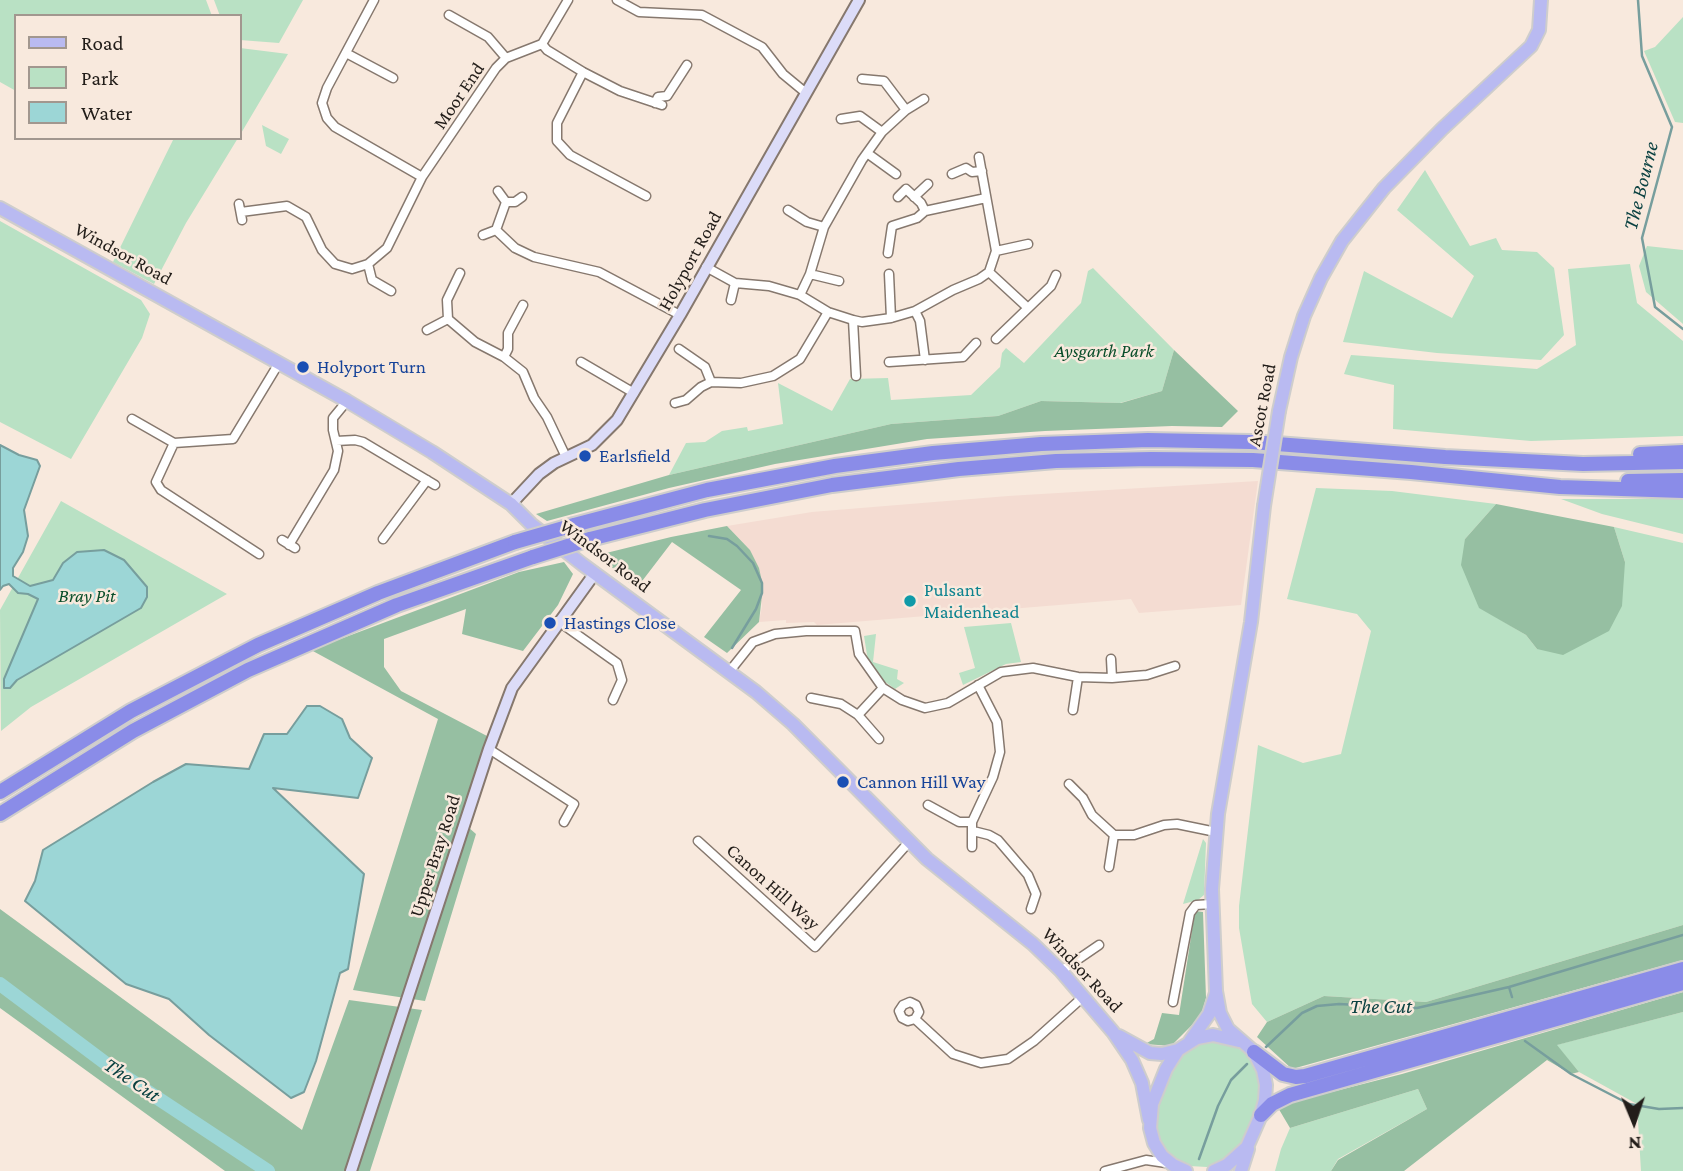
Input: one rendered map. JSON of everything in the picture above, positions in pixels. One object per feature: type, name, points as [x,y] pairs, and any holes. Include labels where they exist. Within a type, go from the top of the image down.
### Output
[{"type":"highway","points":[[0,792],[121,716],[248,650],[378,593],[515,542],[697,492],[899,457],[1041,444],[1148,440],[1251,442],[1548,462],[1683,462]]},
{"type":"highway","points":[[1548,462],[1599,456],[1683,452]]},
{"type":"highway","points":[[0,814],[105,747],[248,670],[387,609],[590,539],[705,510],[800,491],[906,475],[1002,465],[1088,460],[1216,459],[1301,463],[1560,487],[1683,491]]},
{"type":"highway","points":[[1411,472],[1591,480],[1683,480]]},
{"type":"highway","points":[[1252,1050],[1283,1074],[1305,1076],[1683,969]]},
{"type":"highway","points":[[1261,1115],[1272,1104],[1290,1095],[1683,983]]},
{"type":"main road","name":"Holyport Road","points":[[511,504],[540,474],[566,457],[592,445],[617,420],[680,315],[859,0]]},
{"type":"main road","name":"Ascot Road","points":[[1252,1050],[1225,1025],[1216,991],[1212,904],[1216,832],[1234,710],[1251,622],[1264,506],[1279,411],[1291,357],[1304,316],[1321,278],[1342,242],[1384,188],[1442,129],[1531,46],[1539,30],[1541,0]]},
{"type":"main road","name":"Windsor Road","points":[[0,208],[347,401],[511,504],[531,524],[783,715],[909,842],[947,877],[1033,944],[1083,997],[1113,1032],[1139,1074],[1152,1136]]},
{"type":"main road","name":"Upper Bray Road","points":[[351,1171],[489,749],[512,688],[595,573]]},
{"type":"main road","name":"Ascot Road","points":[[1189,1042],[1209,1014],[1216,991]]},
{"type":"main road","name":"Windsor Road","points":[[1113,1032],[1150,1053],[1162,1054],[1178,1050]]},
{"type":"main road","points":[[1149,1120],[1162,1078],[1178,1050],[1189,1042],[1206,1036],[1235,1040],[1252,1050],[1261,1063],[1266,1085],[1261,1115],[1241,1171]]},
{"type":"main road","points":[[1152,1136],[1163,1156],[1183,1170]]},
{"type":"main road","points":[[1214,1171],[1233,1161],[1250,1142]]},
{"type":"street","points":[[374,0],[327,88],[322,103],[327,118],[335,127],[422,177]]},
{"type":"street","points":[[568,0],[542,44],[583,72],[658,104],[657,97],[667,96],[687,65]]},
{"type":"street","points":[[617,0],[639,12],[702,15],[762,47],[783,75],[806,93]]},
{"type":"street","points":[[449,15],[455,24],[488,37],[506,58]]},
{"type":"street","name":"Moor End","points":[[368,264],[387,248],[418,195],[422,177],[496,68],[506,58],[542,44]]},
{"type":"street","points":[[346,53],[393,78]]},
{"type":"street","points":[[583,72],[557,123],[557,141],[570,155],[646,197]]},
{"type":"street","points":[[862,79],[884,81],[906,110]]},
{"type":"street","points":[[800,295],[810,274],[824,227],[867,153],[882,132],[906,110],[924,99]]},
{"type":"street","points":[[841,119],[860,116],[882,132]]},
{"type":"street","points":[[867,153],[896,174]]},
{"type":"street","points":[[706,267],[735,283],[769,286],[800,295],[828,312],[862,322],[915,311],[989,272],[996,251],[979,157]]},
{"type":"street","points":[[952,174],[966,168],[972,172],[982,172]]},
{"type":"street","points":[[914,197],[928,184]]},
{"type":"street","points":[[898,197],[906,189],[925,211]]},
{"type":"street","points":[[498,191],[506,202]]},
{"type":"street","points":[[506,202],[515,202],[522,197]]},
{"type":"street","points":[[888,253],[892,226],[916,218],[925,211],[986,198]]},
{"type":"street","points":[[483,235],[496,230],[506,202]]},
{"type":"street","points":[[241,212],[287,205],[309,214],[323,250],[335,264],[352,269],[368,264],[372,280],[391,291]]},
{"type":"street","points":[[788,210],[807,222],[824,227]]},
{"type":"street","points":[[496,230],[515,248],[534,257],[599,272],[680,315]]},
{"type":"street","points":[[996,251],[1028,244]]},
{"type":"street","points":[[460,272],[447,300],[448,319],[475,342],[503,356],[523,372],[566,457]]},
{"type":"street","points":[[989,272],[1028,308]]},
{"type":"street","points":[[810,274],[839,281]]},
{"type":"street","points":[[889,274],[891,318]]},
{"type":"street","points":[[996,339],[1051,286],[1056,275]]},
{"type":"street","points":[[731,300],[735,283]]},
{"type":"street","points":[[503,356],[508,349],[508,333],[523,306]]},
{"type":"street","points":[[915,311],[920,321],[925,360]]},
{"type":"street","points":[[675,403],[686,400],[711,382],[741,383],[773,376],[800,359],[828,312]]},
{"type":"street","points":[[427,330],[448,319]]},
{"type":"street","points":[[853,320],[856,376]]},
{"type":"street","points":[[889,362],[963,357],[976,343]]},
{"type":"street","points":[[679,349],[705,367],[711,382]]},
{"type":"street","points":[[132,419],[174,443],[233,439],[279,363]]},
{"type":"street","points":[[579,373],[583,363],[634,393]]},
{"type":"street","points":[[289,544],[334,470],[338,451],[333,430],[334,418],[347,401]]},
{"type":"street","points":[[336,441],[363,442],[435,485]]},
{"type":"street","points":[[174,443],[157,475],[156,482],[161,490],[192,509],[244,550],[259,554]]},
{"type":"street","points":[[383,539],[393,532],[427,480]]},
{"type":"street","points":[[558,621],[617,663],[622,680],[613,700]]},
{"type":"street","points":[[729,672],[753,642],[775,634],[806,631],[855,631],[859,654],[883,688],[902,700],[925,708],[948,703],[1001,672],[1033,667],[1078,677],[1112,678],[1167,673],[1175,666]]},
{"type":"street","points":[[1111,659],[1112,678]]},
{"type":"street","points":[[1073,710],[1078,677]]},
{"type":"street","points":[[972,847],[972,827],[993,777],[1000,752],[997,722],[978,685]]},
{"type":"street","points":[[858,715],[883,688]]},
{"type":"street","points":[[811,698],[841,704],[858,715],[879,738]]},
{"type":"street","points":[[489,749],[574,804],[564,822]]},
{"type":"street","points":[[1069,784],[1085,795],[1092,815],[1114,835],[1134,835],[1164,825],[1177,824],[1216,832]]},
{"type":"street","points":[[928,805],[942,809],[960,822],[998,840],[1023,862],[1036,894],[1031,909]]},
{"type":"street","points":[[1109,867],[1114,835]]},
{"type":"street","name":"Canon Hill Way","points":[[698,841],[815,947],[909,842]]},
{"type":"street","points":[[1173,1002],[1189,913],[1196,905],[1212,904]]},
{"type":"street","points":[[1060,971],[1099,945]]},
{"type":"street","points":[[915,1019],[953,1054],[981,1063],[1008,1059],[1034,1041],[1083,997]]},
{"type":"street","points":[[1146,1160],[1151,1149],[1152,1136]]},
{"type":"street","points":[[1105,1171],[1146,1160],[1183,1170]]},
{"type":"shaded area","points":[[1258,481],[1241,605],[1139,613],[1131,599],[817,625],[814,622],[786,623],[786,620],[759,622],[762,606],[750,550],[727,526],[812,512],[1008,496]]},
{"type":"green space","points":[[0,0],[206,0],[211,14],[14,14],[14,90],[0,82]]},
{"type":"green space","points":[[214,0],[303,0],[279,43],[242,40],[242,14],[219,14]]},
{"type":"green space","points":[[1683,17],[1683,123],[1675,122],[1644,51],[1655,47]]},
{"type":"green space","points":[[242,48],[288,54],[242,132]]},
{"type":"green space","points":[[262,125],[289,139],[281,154],[266,146]]},
{"type":"green space","points":[[173,140],[237,140],[186,223],[154,284],[113,262]]},
{"type":"green space","points":[[1425,170],[1470,246],[1496,238],[1502,250],[1537,252],[1554,268],[1564,335],[1541,360],[1437,353],[1343,342],[1364,271],[1452,318],[1474,276],[1397,210]]},
{"type":"green space","points":[[0,221],[141,300],[150,314],[142,338],[71,459],[0,422]]},
{"type":"green space","points":[[1647,246],[1683,250],[1683,324],[1646,292],[1639,266]]},
{"type":"green space","points":[[1630,264],[1637,303],[1683,341],[1683,436],[1531,441],[1393,429],[1394,385],[1344,374],[1351,355],[1537,369],[1576,345],[1568,269]]},
{"type":"green space","name":"Aysgarth Park","points":[[1093,268],[1174,350],[1162,391],[1120,403],[1041,401],[998,416],[891,424],[669,475],[686,443],[705,442],[722,431],[747,427],[748,431],[783,424],[778,383],[832,411],[850,379],[888,378],[891,400],[971,395],[1000,367],[1002,353],[1006,348],[1024,363],[1081,303],[1088,271]]},
{"type":"green space","points":[[1174,350],[1238,411],[1222,427],[1172,426],[1045,431],[927,439],[775,464],[669,488],[547,521],[536,514],[669,475],[891,424],[998,416],[1041,401],[1121,403],[1162,391]]},
{"type":"green space","points":[[1316,488],[1392,491],[1496,504],[1465,539],[1479,607],[1526,635],[1537,649],[1625,562],[1614,527],[1683,543],[1683,925],[1426,1002],[1324,996],[1267,1022],[1252,1004],[1239,928],[1239,906],[1258,745],[1303,763],[1341,754],[1371,631],[1357,614],[1287,599]]},
{"type":"green space","points":[[1561,499],[1683,499],[1683,534],[1602,514]]},
{"type":"green space","name":"Bray Pit","points":[[61,501],[227,594],[31,707],[1,731],[0,610]]},
{"type":"green space","points":[[1496,504],[1614,527],[1625,562],[1622,606],[1609,631],[1563,655],[1537,649],[1526,635],[1479,608],[1461,565],[1465,539]]},
{"type":"green space","points":[[727,526],[750,550],[759,568],[763,586],[759,622],[727,653],[704,637],[741,590],[672,542],[636,589],[598,555],[671,537]]},
{"type":"green space","points":[[564,562],[573,574],[558,605],[523,651],[462,634],[466,609],[384,639],[384,667],[401,691],[487,736],[460,820],[476,834],[425,1001],[353,990],[438,719],[311,650],[519,572]]},
{"type":"green space","points":[[1011,623],[1021,662],[1006,664],[963,685],[959,673],[975,668],[964,627]]},
{"type":"green space","points":[[876,634],[873,662],[898,670],[897,679],[904,683],[895,689],[881,679],[868,661],[864,636]]},
{"type":"green space","points":[[1203,839],[1206,843],[1204,895],[1198,900],[1183,904]]},
{"type":"green space","points":[[0,909],[302,1130],[349,1000],[422,1010],[370,1171],[225,1171],[0,1008]]},
{"type":"green space","points":[[1195,911],[1203,912],[1206,998],[1201,1016],[1171,1046],[1145,1044],[1154,1039],[1162,1013],[1179,1015]]},
{"type":"green space","points":[[1683,925],[1683,960],[1292,1069],[1257,1037],[1267,1022],[1324,996],[1426,1002]]},
{"type":"green space","points":[[1683,992],[1683,1012],[1557,1045],[1579,1072],[1571,1074],[1547,1060],[1404,1171],[1331,1171],[1338,1160],[1427,1109],[1418,1089],[1290,1128],[1277,1106],[1402,1074]]},
{"type":"green space","points":[[1683,1012],[1683,1171],[1641,1171],[1637,1104],[1579,1072],[1556,1045]]},
{"type":"green space","points":[[1212,1041],[1237,1047],[1252,1059],[1261,1076],[1260,1100],[1242,1146],[1219,1165],[1189,1166],[1173,1158],[1161,1144],[1155,1127],[1158,1104],[1174,1064],[1182,1054],[1201,1043]]},
{"type":"green space","points":[[1418,1089],[1427,1109],[1338,1159],[1331,1171],[1275,1171],[1290,1128]]},
{"type":"water","points":[[0,445],[19,455],[37,460],[40,466],[24,510],[28,536],[23,552],[13,568],[13,576],[30,586],[53,580],[63,563],[77,552],[104,550],[124,560],[147,587],[147,597],[141,608],[17,680],[10,688],[4,688],[4,679],[38,599],[18,593],[9,584],[0,590]]},
{"type":"water","points":[[307,706],[320,706],[342,719],[350,738],[372,758],[358,798],[273,788],[364,874],[348,969],[340,973],[316,1061],[304,1092],[291,1098],[209,1035],[169,999],[126,984],[25,901],[35,881],[43,850],[186,764],[249,769],[264,734],[287,734]]},
{"type":"waterway","name":"The Bourne","points":[[1638,0],[1642,56],[1672,127],[1642,238],[1655,307],[1683,329]]},
{"type":"waterway","points":[[709,536],[727,539],[737,546],[753,563],[762,583],[762,593],[756,609],[732,648]]},
{"type":"waterway","name":"The Cut","points":[[1266,1047],[1302,1013],[1317,1006],[1339,1004],[1417,1008],[1509,987],[1683,935]]},
{"type":"waterway","name":"The Cut","points":[[0,984],[112,1068],[268,1171]]},
{"type":"waterway","name":"The Cut","points":[[1509,987],[1512,997]]},
{"type":"waterway","points":[[1525,1041],[1571,1074],[1629,1104],[1659,1109],[1683,1108]]},
{"type":"waterway","name":"The Cut","points":[[1199,1159],[1218,1106],[1231,1080],[1247,1064]]},
{"type":"place","name":"Holyport Turn","points":[[303,367]]},
{"type":"place","name":"Earlsfield","points":[[585,456]]},
{"type":"place","name":"Pulsant Maidenhead","points":[[910,601]]},
{"type":"place","name":"Hastings Close","points":[[550,623]]},
{"type":"place","name":"Cannon Hill Way","points":[[843,782]]}]
